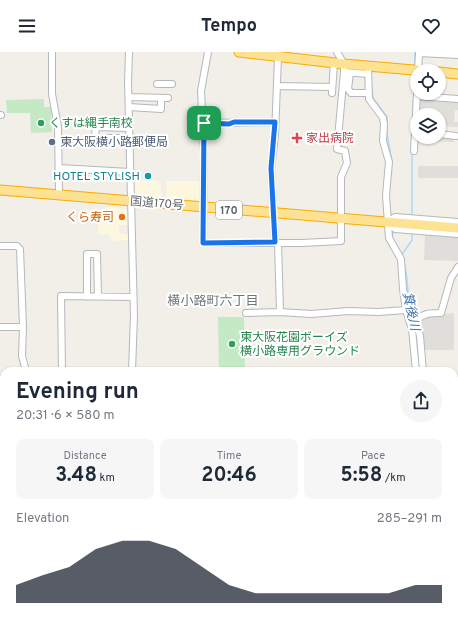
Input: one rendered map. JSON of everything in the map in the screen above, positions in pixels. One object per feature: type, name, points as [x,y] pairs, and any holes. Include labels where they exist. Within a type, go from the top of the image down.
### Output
[{"type":"highway","points":[[239,52],[334,63],[346,70],[410,71]]},
{"type":"highway","points":[[446,73],[458,74]]},
{"type":"highway","name":"国道170号","points":[[0,190],[458,228]]},
{"type":"street","points":[[52,52],[52,94],[58,127],[59,195]]},
{"type":"street","points":[[129,52],[129,138],[133,297],[132,367]]},
{"type":"street","points":[[208,52],[201,91],[204,123],[203,243],[341,242],[341,177],[347,162],[345,151],[337,149],[337,143],[346,70]]},
{"type":"street","points":[[337,52],[346,70],[348,89],[351,93],[369,93]]},
{"type":"street","points":[[420,64],[419,53],[458,55]]},
{"type":"street","points":[[278,57],[271,168],[280,312]]},
{"type":"street","points":[[277,86],[332,90],[334,63]]},
{"type":"street","points":[[368,70],[369,99],[383,118],[384,124],[383,141],[389,162],[386,195],[389,238],[401,259],[406,310],[412,329],[416,367]]},
{"type":"street","points":[[157,84],[172,84]]},
{"type":"street","points":[[129,107],[161,109],[164,98],[164,84]]},
{"type":"street","points":[[129,97],[164,98]]},
{"type":"street","points":[[446,98],[458,99]]},
{"type":"street","points":[[204,123],[275,122]]},
{"type":"street","points":[[129,128],[98,127],[96,128],[95,135],[98,138],[129,138]]},
{"type":"street","points":[[446,135],[456,136]]},
{"type":"street","points":[[414,151],[415,144]]},
{"type":"street","points":[[59,168],[130,172]]},
{"type":"street","points":[[388,222],[395,217],[458,222]]},
{"type":"street","points":[[388,222],[395,229],[458,234]]},
{"type":"street","points":[[0,246],[17,246],[20,249],[23,327],[22,356],[25,367]]},
{"type":"street","points":[[87,297],[88,254],[97,254],[98,297]]},
{"type":"street","points":[[423,367],[420,336],[416,322],[425,314],[440,313],[451,278],[458,267]]},
{"type":"street","points":[[62,367],[61,296],[133,297]]},
{"type":"street","points":[[246,313],[280,312],[311,314],[348,311],[378,312],[406,310]]},
{"type":"street","points":[[0,327],[23,327]]},
{"type":"shaded area","points":[[418,100],[458,101],[458,110],[455,110],[454,122],[458,122],[458,127],[446,126],[446,108],[417,108]]},
{"type":"shaded area","points":[[446,137],[455,138],[454,142],[446,142]]},
{"type":"shaded area","points":[[418,166],[458,166],[458,178],[418,178]]},
{"type":"shaded area","points":[[132,180],[160,181],[162,197],[132,194]]},
{"type":"shaded area","points":[[166,181],[201,181],[202,201],[167,198]]},
{"type":"shaded area","points":[[106,207],[128,209],[129,225],[119,225],[119,234],[129,234],[129,240],[111,241],[110,234],[98,234],[98,222],[106,221]]},
{"type":"shaded area","points":[[425,233],[458,236],[458,261],[424,260]]},
{"type":"shaded area","points":[[454,313],[454,350],[423,350],[418,321],[422,316]]},
{"type":"green space","name":"くすは縄手南校","points":[[44,99],[44,107],[51,107],[52,132],[31,133],[30,113],[7,113],[6,100]]},
{"type":"green space","name":"東大阪花園ボーイズ 横小路専用グラウンド","points":[[218,317],[244,317],[245,367],[219,367]]},
{"type":"waterway","points":[[415,52],[415,64]]},
{"type":"waterway","name":"箕後川","points":[[371,81],[373,98],[387,117],[387,134],[392,162]]},
{"type":"waterway","points":[[413,108],[414,100]]},
{"type":"waterway","points":[[412,152],[412,217]]},
{"type":"waterway","name":"箕後川","points":[[392,239],[393,231]]},
{"type":"waterway","points":[[403,253],[412,240],[412,232]]},
{"type":"waterway","name":"箕後川","points":[[394,242],[404,261],[409,300],[414,320]]},
{"type":"place","name":"くすは縄手南校","points":[[41,123]]},
{"type":"place","name":"家出病院","points":[[297,138]]},
{"type":"place","name":"東大阪横小路郵便局","points":[[52,142]]},
{"type":"place","name":"HOTEL STYLISH","points":[[148,176]]},
{"type":"place","name":"くら寿司","points":[[122,217]]},
{"type":"place","name":"東大阪花園ボーイズ 横小路専用グラウンド","points":[[232,344]]},
{"type":"district","name":"横小路町六丁目","points":[[213,300]]},
{"type":"route","points":[[234,122],[275,122],[275,136],[271,168],[275,214],[275,242],[203,243],[202,181],[204,123],[229,124],[234,122]]}]
